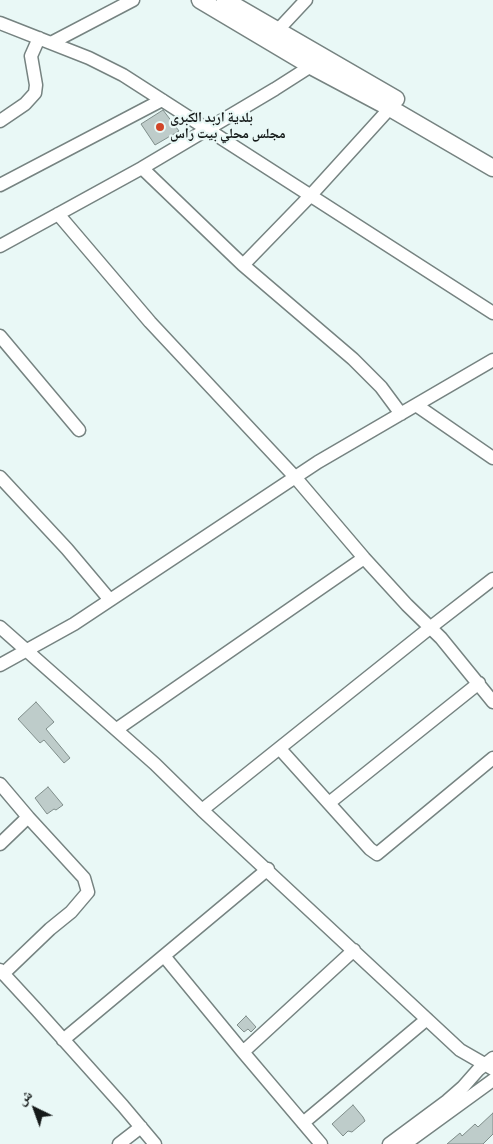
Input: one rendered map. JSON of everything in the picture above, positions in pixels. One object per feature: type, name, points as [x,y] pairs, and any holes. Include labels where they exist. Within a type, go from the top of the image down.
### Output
[{"type":"main road","points":[[200,0],[311,66],[390,108],[493,168]]},
{"type":"main road","points":[[225,0],[493,155]]},
{"type":"street","points":[[51,43],[133,0]]},
{"type":"street","points":[[277,30],[306,0]]},
{"type":"street","points":[[1,24],[106,66],[311,195],[493,314]]},
{"type":"street","points":[[0,121],[25,104],[35,92],[36,84],[32,56],[39,38]]},
{"type":"street","points":[[0,246],[142,168],[311,66]]},
{"type":"street","points":[[0,185],[162,100]]},
{"type":"street","points":[[243,265],[311,195],[390,108]]},
{"type":"street","points":[[142,168],[243,265],[353,359],[381,387],[402,414]]},
{"type":"street","points":[[58,214],[150,322],[295,477],[407,605],[431,627],[493,702]]},
{"type":"street","points":[[2,342],[79,430]]},
{"type":"street","points":[[0,665],[74,624],[295,477],[493,360]]},
{"type":"street","points":[[416,406],[493,458]]},
{"type":"street","points":[[0,477],[67,549],[110,600]]},
{"type":"street","points":[[117,729],[364,558]]},
{"type":"street","points":[[202,810],[493,579]]},
{"type":"street","points":[[0,627],[117,729],[460,1050],[474,1074],[480,1080],[490,1082]]},
{"type":"street","points":[[329,803],[478,683]]},
{"type":"street","points":[[280,749],[370,849],[377,854],[493,758]]},
{"type":"street","points":[[0,784],[84,878],[88,892],[71,912],[2,972],[141,1127],[154,1144]]},
{"type":"street","points":[[0,844],[28,817]]},
{"type":"street","points":[[63,1040],[268,869]]},
{"type":"street","points":[[243,1052],[354,950]]},
{"type":"street","points":[[164,956],[321,1144]]},
{"type":"street","points":[[303,1123],[427,1019]]},
{"type":"street","points":[[460,1050],[490,1064]]},
{"type":"street","points":[[389,1144],[448,1101],[474,1074],[490,1064]]},
{"type":"street","points":[[406,1144],[490,1082]]},
{"type":"street","points":[[119,1144],[141,1127]]},
{"type":"building","name":"بلدية اربد الكبرى مجلس محلي بيت راس","points":[[163,110],[179,131],[155,145],[141,124]]},
{"type":"building","points":[[36,702],[54,722],[46,729],[70,758],[64,763],[44,740],[40,743],[18,719]]},
{"type":"building","points":[[48,787],[63,805],[47,814],[35,798]]},
{"type":"building","points":[[246,1016],[256,1027],[251,1032],[248,1029],[244,1032],[237,1025]]},
{"type":"building","points":[[353,1105],[365,1121],[352,1132],[348,1131],[343,1136],[332,1124]]},
{"type":"building","points":[[493,1113],[493,1134],[483,1144],[447,1144],[460,1133],[462,1136],[475,1124],[478,1127]]},
{"type":"place","name":"بلدية اربد الكبرى مجلس محلي بيت راس","points":[[160,127]]}]
